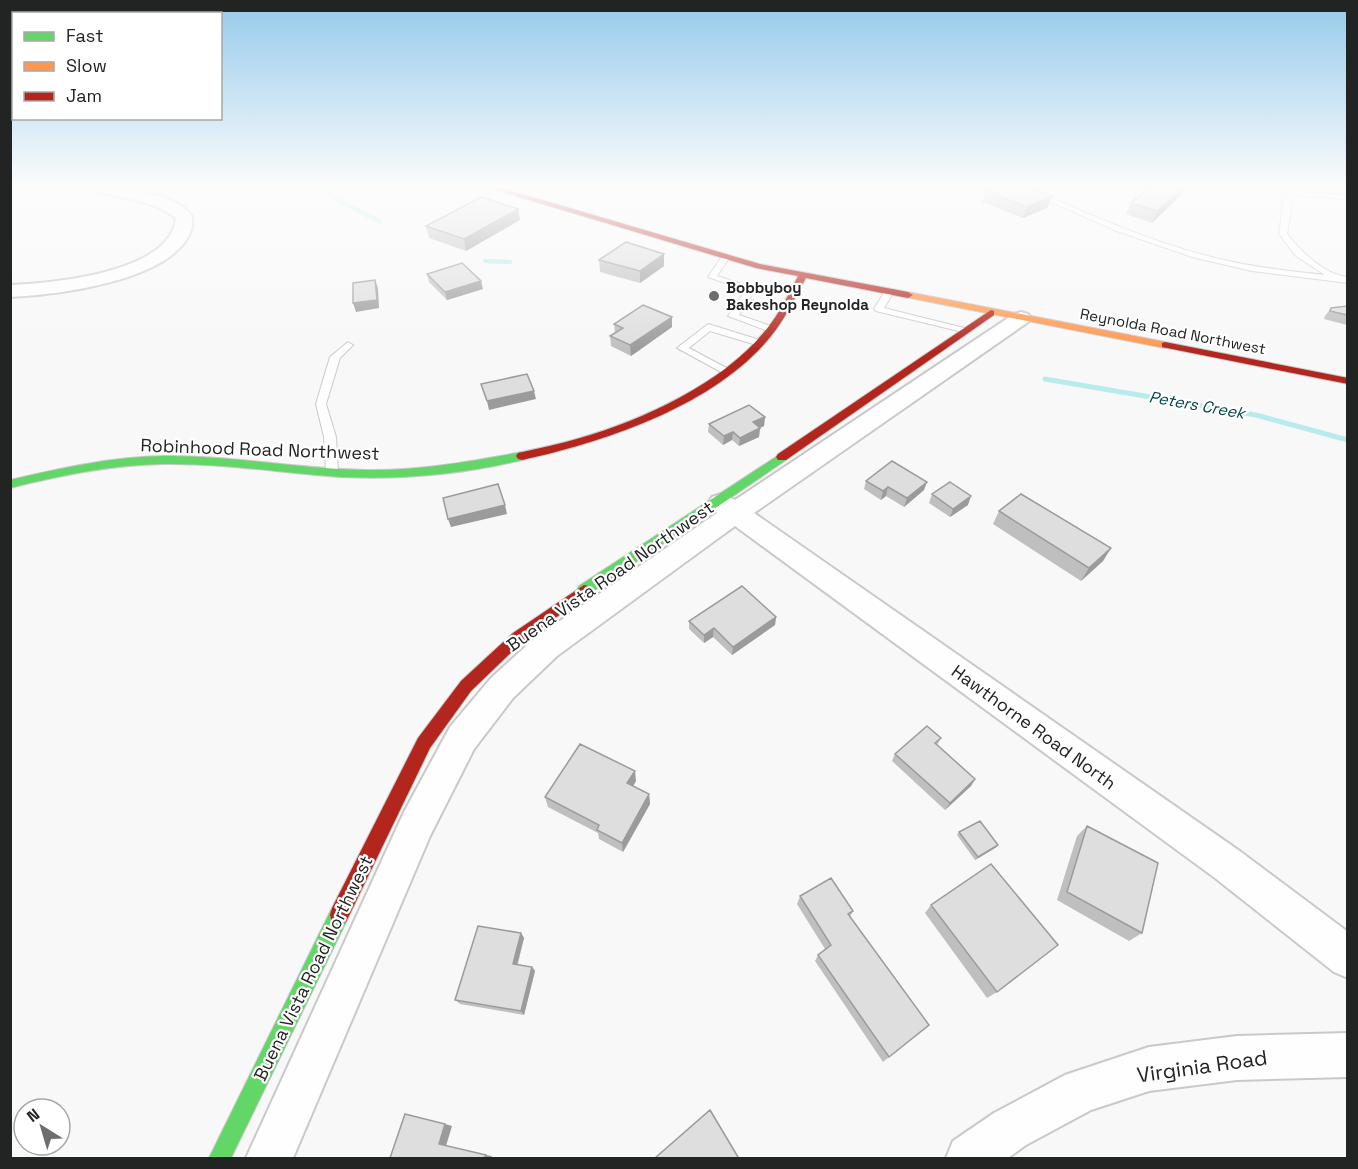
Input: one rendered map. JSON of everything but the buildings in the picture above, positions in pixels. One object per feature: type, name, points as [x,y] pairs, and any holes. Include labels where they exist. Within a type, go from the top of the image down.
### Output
[{"type":"street","points":[[10,291],[74,286],[113,276],[171,247],[175,243]]},
{"type":"street","name":"Reynolda Road Northwest","points":[[681,243],[726,257],[803,276],[1347,381]]},
{"type":"street","name":"Robinhood Road Northwest","points":[[10,484],[94,465],[153,460],[377,474],[476,465],[566,446],[652,414],[691,394],[727,371],[760,343],[784,310],[803,276]]},
{"type":"street","name":"Buena Vista Road Northwest","points":[[269,1158],[417,824],[462,738],[502,688],[546,647],[726,507],[968,330],[1006,315]]},
{"type":"street","name":"Buena Vista Road Northwest","points":[[220,1158],[424,743],[466,686],[518,637],[726,507],[1006,315]]},
{"type":"street","name":"Hawthorne Road North","points":[[726,507],[1228,865],[1347,958]]},
{"type":"street","name":"Virginia Road","points":[[970,1158],[1010,1129],[1081,1091],[1149,1069],[1237,1058],[1347,1055]]},
{"type":"lane","points":[[1157,243],[1222,262],[1263,270],[1347,280]]},
{"type":"lane","points":[[1290,243],[1299,254],[1336,279]]},
{"type":"lane","points":[[726,257],[712,277],[751,289],[768,287],[795,291]]},
{"type":"lane","points":[[751,289],[733,316],[771,329]]},
{"type":"lane","points":[[888,293],[879,309],[968,330]]},
{"type":"lane","points":[[912,316],[922,299]]},
{"type":"lane","points":[[744,300],[784,310]]},
{"type":"lane","points":[[727,371],[682,348],[708,327],[760,343]]},
{"type":"lane","points":[[332,472],[330,437],[321,404],[335,357],[348,345]]},
{"type":"waterway","name":"Peters Creek","points":[[485,261],[510,262]]},
{"type":"waterway","name":"Peters Creek","points":[[1045,379],[1256,415],[1348,440]]},
{"type":"traffic: fast","points":[[10,484],[88,467],[135,461],[195,461],[342,473],[391,474],[466,466],[522,456]]},
{"type":"traffic: fast","points":[[584,590],[782,457]]},
{"type":"traffic: fast","points":[[220,1158],[339,915]]},
{"type":"traffic: slow","points":[[908,295],[1165,345]]},
{"type":"traffic: jam","points":[[679,243],[759,266],[908,295]]},
{"type":"traffic: jam","points":[[522,456],[587,440],[619,429],[681,401],[710,383],[762,341],[779,318],[803,276]]},
{"type":"traffic: jam","points":[[782,457],[991,313]]},
{"type":"traffic: jam","points":[[1165,345],[1348,381]]},
{"type":"traffic: jam","points":[[339,915],[424,743],[466,686],[518,637],[584,590]]},
{"type":"place","name":"Bobbyboy Bakeshop Reynolda","points":[[714,296]]}]
